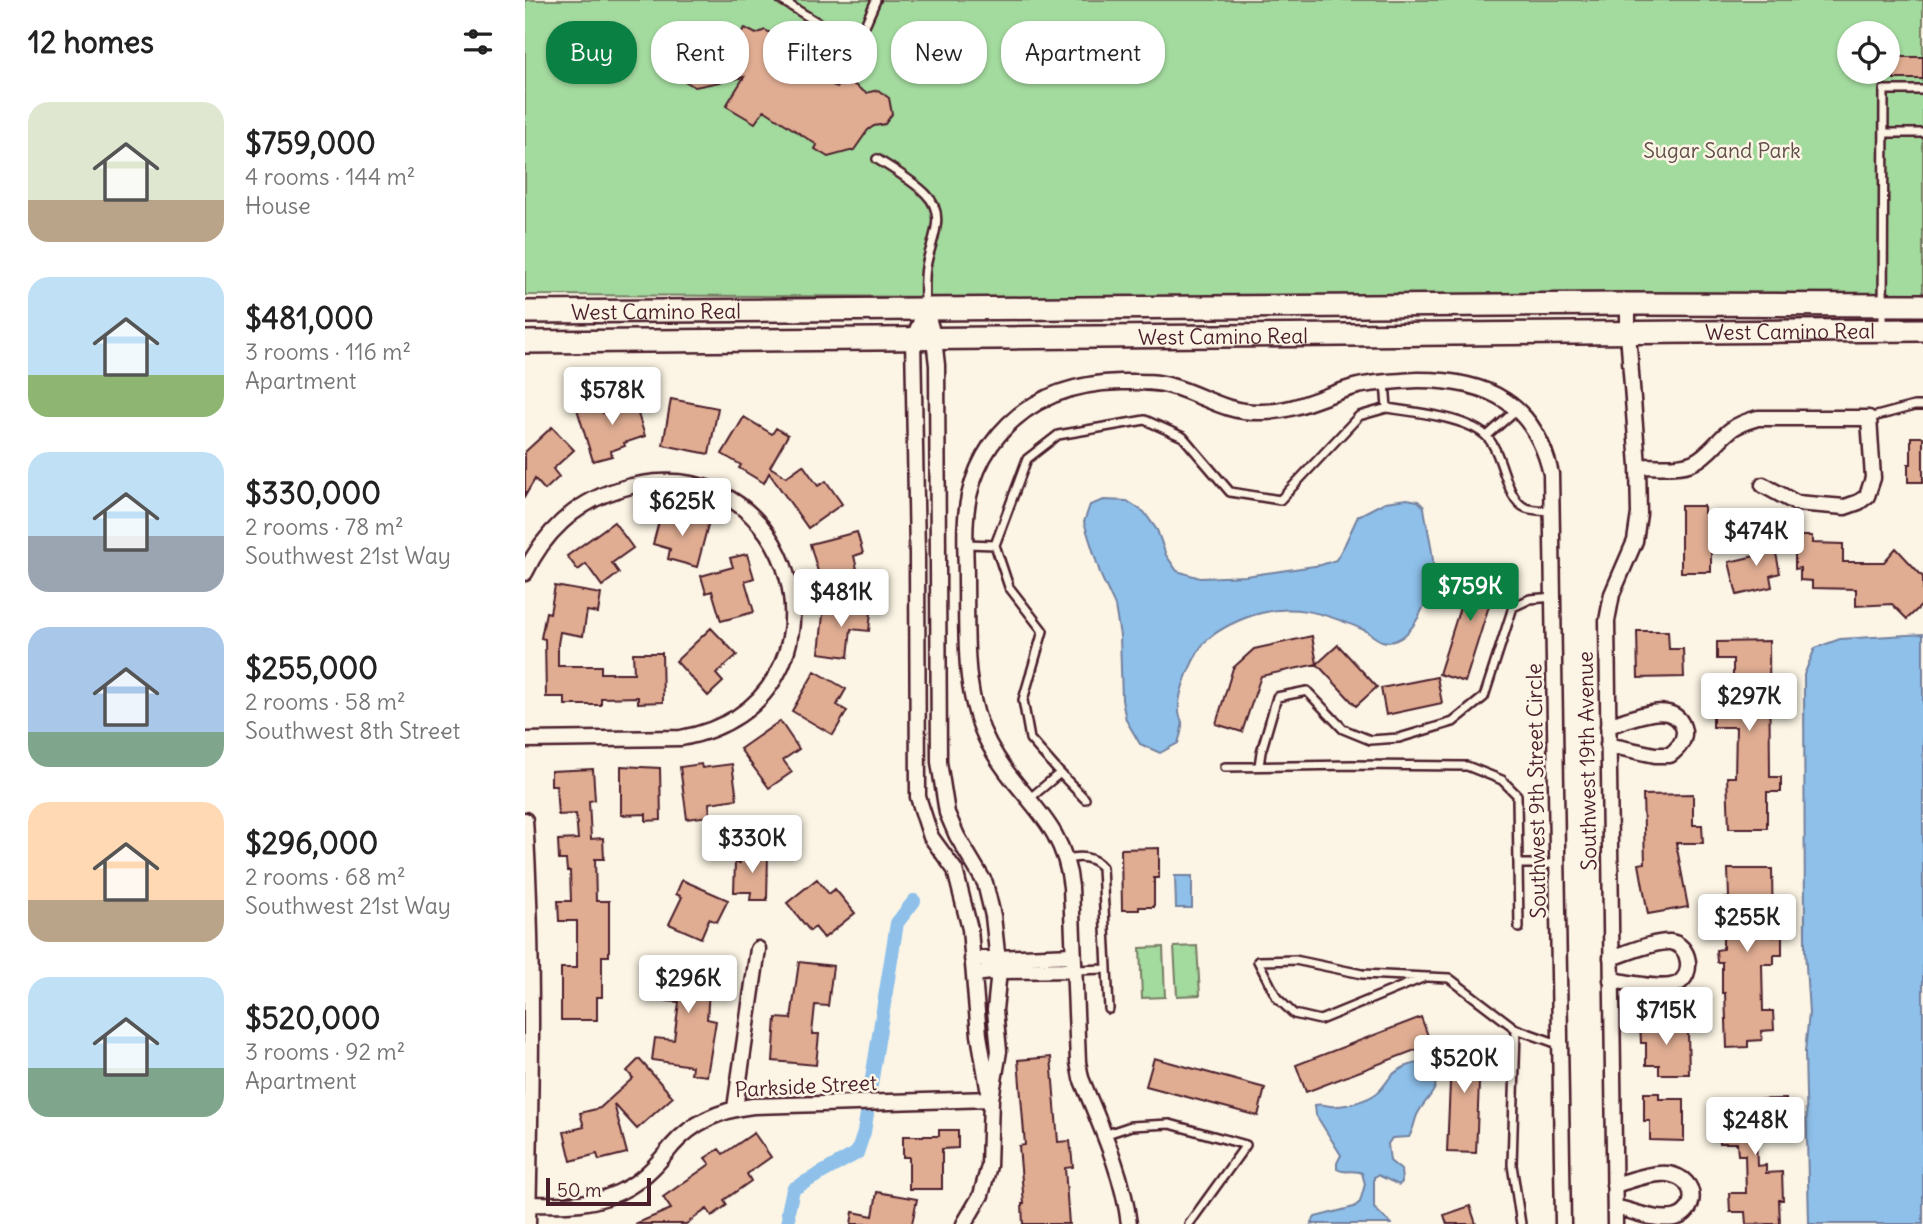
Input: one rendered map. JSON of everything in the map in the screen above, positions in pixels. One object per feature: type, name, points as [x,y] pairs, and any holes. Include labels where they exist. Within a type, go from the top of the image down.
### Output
[{"type":"street","name":"West Camino Real","points":[[525,313],[1628,304],[1923,305]]},
{"type":"street","name":"Southwest 19th Avenue","points":[[1615,1224],[1607,621],[1612,593],[1630,555],[1638,528],[1638,466],[1628,304]]},
{"type":"street","points":[[926,310],[934,339],[937,365],[939,762],[947,813],[957,836],[985,883],[993,916],[999,965],[995,1010],[999,1051],[991,1099],[990,1151],[986,1180],[975,1208],[964,1224]]},
{"type":"street","points":[[926,310],[913,339],[918,797],[931,837],[955,870],[969,929],[979,1035],[991,1099]]},
{"type":"street","name":"West Camino Real","points":[[525,342],[1923,330]]},
{"type":"street","name":"Southwest 9th Street Circle","points":[[1129,1224],[1120,1178],[1081,1078],[1078,1062],[1071,887],[1067,859],[1055,832],[994,755],[971,696],[967,665],[966,544],[968,499],[976,473],[988,449],[1005,428],[1025,410],[1061,391],[1082,385],[1104,382],[1154,383],[1183,389],[1227,408],[1273,412],[1303,405],[1357,386],[1440,380],[1469,384],[1495,394],[1516,410],[1537,434],[1546,453],[1551,474],[1563,1224]]},
{"type":"street","points":[[1638,466],[1691,463],[1705,456],[1731,429],[1758,418],[1869,418],[1873,478],[1867,496],[1859,502],[1845,507],[1796,503],[1763,485]]},
{"type":"street","points":[[525,573],[554,529],[587,503],[612,491],[639,484],[682,483],[726,497],[762,526],[785,565],[793,611],[789,641],[778,670],[761,695],[725,724],[696,735],[673,738],[525,740]]},
{"type":"street","points":[[1608,726],[1664,712],[1672,713],[1681,722],[1685,733],[1680,746],[1670,755],[1655,755],[1608,745]]},
{"type":"street","points":[[525,820],[532,1060],[528,1224]]},
{"type":"street","points":[[1611,958],[1672,942],[1681,946],[1687,954],[1689,965],[1686,976],[1678,983],[1664,986],[1611,980]]},
{"type":"street","points":[[735,1108],[758,948]]},
{"type":"street","points":[[973,967],[1073,962]]},
{"type":"street","name":"Parkside Street","points":[[528,1204],[583,1203],[613,1195],[652,1170],[694,1126],[718,1113],[735,1108],[991,1099]]},
{"type":"street","points":[[1614,1185],[1658,1174],[1669,1174],[1689,1185],[1692,1191],[1686,1212],[1676,1218],[1659,1218],[1615,1207]]},
{"type":"lane","points":[[781,0],[856,46],[875,0]]},
{"type":"lane","points":[[1883,331],[1884,90],[1923,90]]},
{"type":"lane","points":[[1884,133],[1923,133]]},
{"type":"lane","points":[[877,159],[929,196],[937,210],[937,230],[925,279],[926,310]]},
{"type":"lane","points":[[1385,382],[1387,408]]},
{"type":"lane","points":[[1869,418],[1923,406]]},
{"type":"lane","points":[[1085,799],[1030,739],[1023,700],[1043,631],[1009,587],[995,545],[1027,459],[1058,435],[1145,420],[1183,437],[1230,492],[1280,500],[1359,416],[1387,408],[1436,415],[1477,429],[1487,436],[1496,451],[1514,497],[1526,508],[1553,511]]},
{"type":"lane","points":[[1487,436],[1516,410]]},
{"type":"lane","points":[[966,544],[995,545]]},
{"type":"lane","points":[[1259,766],[1277,697],[1307,691],[1343,729],[1370,740],[1399,738],[1453,722],[1483,697],[1513,607],[1530,599],[1554,597]]},
{"type":"lane","points":[[1226,767],[1467,765],[1502,779],[1517,795],[1519,928]]},
{"type":"lane","points":[[1029,799],[1060,773]]},
{"type":"lane","points":[[1067,859],[1079,856],[1102,867],[1109,1009]]},
{"type":"lane","points":[[1518,864],[1558,864]]},
{"type":"lane","points":[[1425,976],[1320,1020],[1294,1014],[1277,998],[1258,961],[1295,960],[1362,974],[1425,976],[1449,978],[1516,1029],[1561,1045]]},
{"type":"lane","points":[[1073,962],[1107,969]]},
{"type":"lane","points":[[1516,1029],[1512,1165],[1521,1224]]},
{"type":"lane","points":[[1103,1135],[1131,1126],[1170,1124],[1246,1145],[1189,1224]]},
{"type":"green space","name":"Sugar Sand Park","points":[[525,0],[1923,0],[1923,301],[525,295]]},
{"type":"green space","points":[[1197,946],[1200,995],[1177,996],[1174,947]]},
{"type":"green space","points":[[1163,947],[1165,997],[1142,998],[1140,948]]},
{"type":"water","points":[[1407,499],[1418,501],[1424,507],[1433,564],[1432,581],[1424,605],[1411,628],[1402,637],[1393,641],[1382,641],[1349,624],[1305,611],[1276,610],[1245,618],[1215,633],[1197,654],[1185,678],[1180,696],[1182,727],[1178,743],[1160,753],[1140,744],[1126,720],[1122,700],[1120,636],[1115,606],[1101,576],[1084,522],[1090,505],[1104,500],[1127,501],[1144,512],[1157,530],[1166,555],[1177,571],[1200,578],[1246,576],[1321,565],[1336,560],[1358,516],[1385,502]]},
{"type":"water","points":[[1923,634],[1923,1224],[1809,1224],[1805,1052],[1809,1013],[1805,950],[1804,675],[1815,648],[1840,639]]},
{"type":"water","points":[[1175,876],[1192,876],[1192,908],[1176,908]]},
{"type":"water","points":[[1426,1062],[1436,1069],[1434,1090],[1417,1115],[1409,1137],[1392,1138],[1388,1144],[1390,1161],[1401,1170],[1402,1182],[1399,1185],[1378,1175],[1374,1177],[1374,1208],[1391,1224],[1311,1224],[1315,1217],[1354,1207],[1360,1202],[1365,1184],[1362,1173],[1337,1169],[1341,1155],[1316,1115],[1315,1105],[1341,1106],[1363,1100],[1377,1093],[1399,1070]]},
{"type":"building","points":[[749,30],[756,34],[763,31],[763,84],[831,84],[837,88],[840,84],[853,84],[866,93],[878,90],[889,98],[892,114],[885,124],[868,130],[854,150],[828,157],[815,149],[817,145],[764,110],[755,123],[726,106],[740,84],[749,84]]},
{"type":"building","points":[[1900,57],[1923,57],[1923,79],[1900,79]]},
{"type":"building","points":[[640,394],[646,412],[638,414],[645,436],[624,443],[625,446],[611,451],[612,456],[593,461],[577,409],[600,402],[603,413],[628,406],[626,398]]},
{"type":"building","points":[[671,399],[718,408],[709,454],[663,445]]},
{"type":"building","points":[[744,417],[772,434],[776,428],[788,435],[770,467],[786,477],[803,465],[818,486],[826,481],[842,504],[808,528],[769,473],[764,483],[722,454]]},
{"type":"building","points":[[552,427],[574,450],[553,469],[559,477],[545,490],[535,479],[525,496],[525,452]]},
{"type":"building","points":[[1911,437],[1923,437],[1923,482],[1908,482]]},
{"type":"building","points":[[1681,506],[1704,506],[1704,513],[1711,513],[1711,572],[1681,572]]},
{"type":"building","points":[[661,514],[691,522],[693,517],[709,521],[697,567],[668,559],[670,549],[653,544]]},
{"type":"building","points":[[614,522],[633,548],[612,563],[619,573],[602,586],[586,564],[578,570],[567,556]]},
{"type":"building","points":[[857,532],[863,553],[854,556],[857,569],[853,570],[856,581],[823,589],[810,544]]},
{"type":"building","points":[[1772,534],[1780,573],[1770,576],[1772,587],[1737,595],[1729,562],[1759,555],[1755,538]]},
{"type":"building","points":[[1795,536],[1812,536],[1812,543],[1843,544],[1843,562],[1884,562],[1896,548],[1923,577],[1923,604],[1907,619],[1892,604],[1856,606],[1856,589],[1812,588],[1812,581],[1800,580],[1800,568],[1795,569]]},
{"type":"building","points":[[747,554],[754,578],[745,581],[754,612],[721,621],[712,591],[706,593],[701,576],[733,567],[730,558]]},
{"type":"building","points":[[1474,563],[1500,571],[1465,682],[1439,674]]},
{"type":"building","points":[[555,586],[601,594],[598,613],[587,611],[583,636],[560,632],[558,666],[601,666],[601,673],[634,673],[633,653],[662,653],[663,702],[638,703],[638,697],[601,698],[601,705],[565,705],[565,697],[546,697],[545,639],[541,638],[546,612],[550,613]]},
{"type":"building","points":[[824,605],[871,611],[869,631],[851,629],[848,657],[819,653]]},
{"type":"building","points":[[711,628],[737,655],[716,674],[723,682],[708,696],[676,661]]},
{"type":"building","points":[[1637,631],[1668,631],[1669,649],[1683,649],[1684,677],[1638,678]]},
{"type":"building","points":[[1312,636],[1317,664],[1261,676],[1242,732],[1216,724],[1233,668],[1254,649]]},
{"type":"building","points":[[1769,641],[1770,777],[1781,777],[1781,792],[1767,792],[1767,828],[1729,828],[1727,777],[1735,777],[1736,727],[1713,727],[1713,708],[1733,708],[1733,659],[1717,659],[1717,642]]},
{"type":"building","points":[[1338,645],[1377,687],[1356,706],[1317,664]]},
{"type":"building","points":[[815,671],[846,689],[837,705],[847,711],[833,735],[792,711]]},
{"type":"building","points":[[1437,677],[1442,703],[1386,715],[1381,688]]},
{"type":"building","points":[[780,721],[799,749],[783,760],[792,772],[769,788],[740,749]]},
{"type":"building","points":[[701,764],[702,768],[732,764],[737,799],[709,803],[710,816],[687,819],[680,767]]},
{"type":"building","points":[[621,766],[660,768],[661,820],[646,821],[646,814],[621,815]]},
{"type":"building","points":[[593,769],[595,800],[589,801],[591,839],[603,838],[604,859],[595,859],[596,901],[609,901],[609,956],[602,956],[602,997],[597,997],[597,1020],[561,1020],[561,968],[577,968],[577,921],[559,921],[558,901],[571,901],[570,871],[567,871],[566,860],[559,860],[558,840],[578,839],[576,814],[558,815],[556,785],[551,785],[551,771]]},
{"type":"building","points":[[1693,794],[1693,825],[1702,825],[1703,843],[1676,843],[1688,907],[1648,914],[1639,864],[1645,863],[1643,795]]},
{"type":"building","points":[[1159,848],[1159,878],[1154,878],[1154,907],[1122,910],[1121,849]]},
{"type":"building","points":[[740,852],[768,853],[767,900],[750,900],[751,892],[734,892],[735,863],[740,863]]},
{"type":"building","points":[[1728,869],[1772,869],[1773,937],[1782,936],[1782,955],[1774,955],[1774,964],[1762,964],[1763,1011],[1773,1011],[1774,1030],[1761,1031],[1762,1040],[1748,1041],[1748,1047],[1727,1048],[1722,962],[1717,962],[1716,950],[1723,949],[1723,898],[1729,898]]},
{"type":"building","points":[[817,879],[829,894],[835,889],[855,913],[824,938],[815,927],[810,931],[787,903]]},
{"type":"building","points":[[682,880],[728,900],[717,922],[709,919],[701,938],[669,924],[682,897],[676,894]]},
{"type":"building","points":[[661,955],[711,960],[707,1019],[716,1021],[707,1076],[691,1074],[692,1066],[652,1060],[655,1038],[674,1040],[679,1002],[667,1001],[670,970],[660,969]]},
{"type":"building","points":[[799,962],[833,966],[828,1006],[815,1005],[812,1034],[819,1034],[816,1065],[773,1061],[776,1018],[791,1019]]},
{"type":"building","points":[[1421,1017],[1431,1044],[1306,1092],[1296,1065]]},
{"type":"building","points":[[1640,1021],[1679,1021],[1679,1032],[1688,1032],[1689,1074],[1659,1074],[1659,1065],[1646,1065],[1646,1043],[1641,1043]]},
{"type":"building","points":[[1452,1036],[1481,1037],[1476,1153],[1447,1152]]},
{"type":"building","points":[[1051,1057],[1058,1142],[1070,1141],[1073,1167],[1065,1168],[1069,1224],[1023,1224],[1019,1146],[1025,1145],[1018,1060]]},
{"type":"building","points":[[1154,1058],[1265,1088],[1258,1116],[1146,1086]]},
{"type":"building","points":[[639,1059],[673,1097],[637,1129],[614,1104],[627,1153],[599,1160],[597,1154],[571,1161],[564,1132],[584,1127],[580,1113],[600,1108],[633,1078],[627,1071]]},
{"type":"building","points":[[1644,1093],[1659,1093],[1659,1099],[1684,1099],[1684,1141],[1650,1140],[1650,1121],[1644,1121]]},
{"type":"building","points":[[1786,1099],[1786,1132],[1756,1133],[1757,1166],[1766,1165],[1766,1173],[1782,1172],[1780,1224],[1746,1224],[1745,1212],[1730,1212],[1729,1193],[1746,1193],[1745,1155],[1738,1155],[1737,1143],[1719,1143],[1719,1125],[1726,1125],[1726,1100]]},
{"type":"building","points":[[939,1130],[958,1130],[958,1148],[942,1149],[942,1189],[909,1189],[909,1157],[903,1157],[903,1136],[939,1136]]},
{"type":"building","points":[[754,1133],[771,1157],[747,1174],[751,1181],[724,1200],[727,1205],[712,1216],[707,1209],[686,1224],[635,1224],[671,1209],[663,1197],[710,1164],[705,1158],[719,1149],[723,1154]]},
{"type":"building","points":[[877,1192],[917,1199],[912,1224],[851,1224],[853,1212],[873,1216]]},
{"type":"building","points":[[1470,1206],[1476,1224],[1447,1224],[1444,1215]]},
{"type":"waterway","points":[[870,1091],[897,923],[914,901]]},
{"type":"waterway","points":[[789,1224],[788,1212],[793,1189],[857,1153],[867,1114]]}]
